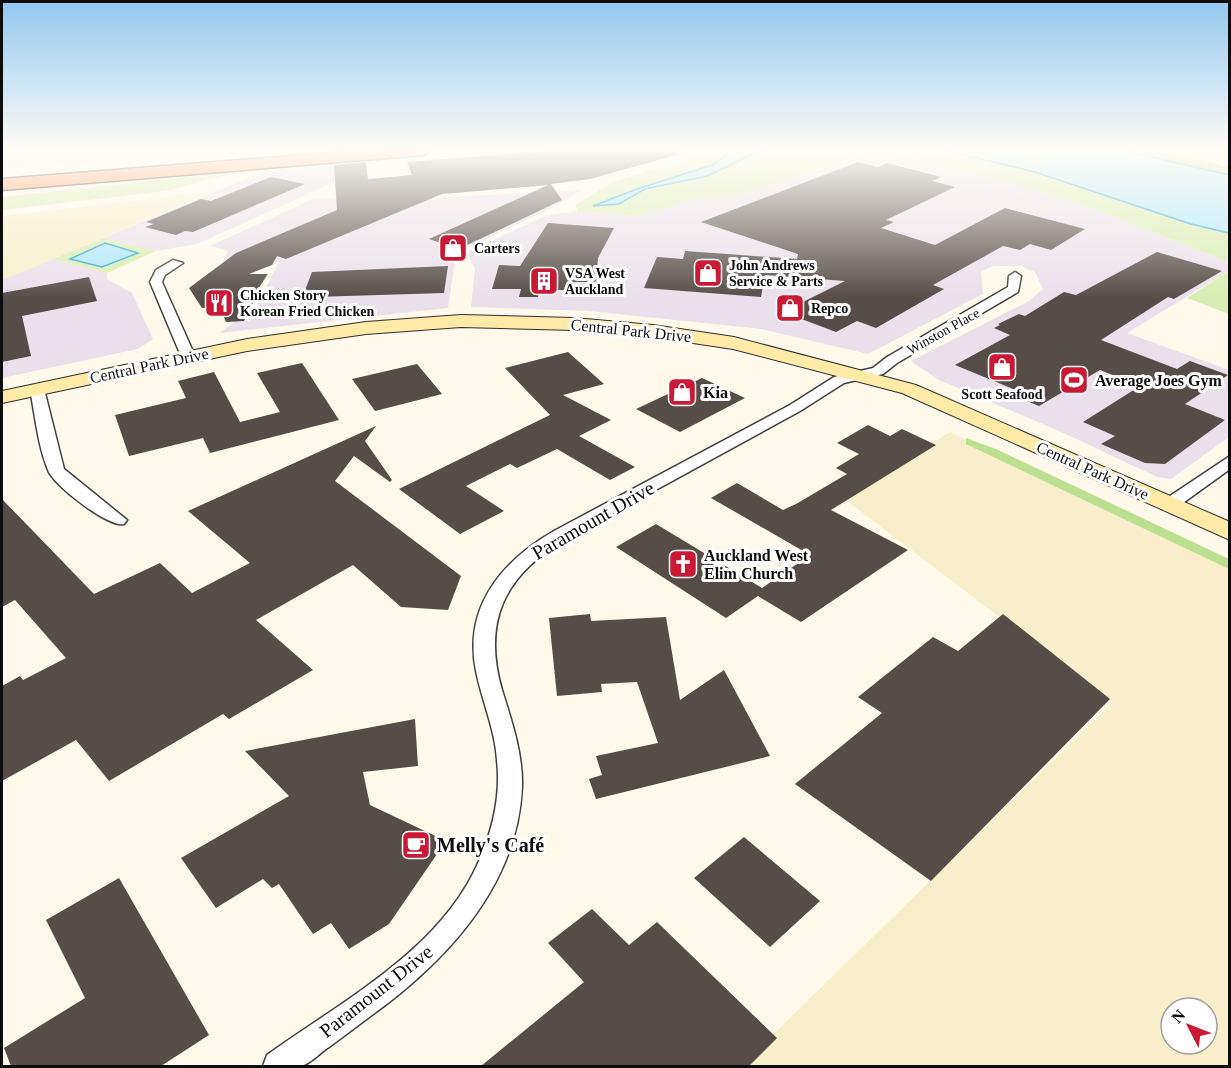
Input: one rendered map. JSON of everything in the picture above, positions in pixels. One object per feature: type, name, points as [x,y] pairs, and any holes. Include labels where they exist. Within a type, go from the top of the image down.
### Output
[{"type":"main road","name":"Central Park Drive","points":[[2,397],[188,356],[283,338],[366,328],[450,321],[555,324],[653,331],[734,343],[909,389],[1230,532]]},
{"type":"street","points":[[177,263],[160,273],[156,282],[188,356]]},
{"type":"street","name":"Winston Place","points":[[858,376],[878,371],[928,339],[995,303],[1014,289],[1016,276]]},
{"type":"street","name":"Paramount Drive","points":[[278,1066],[424,956],[470,901],[493,859],[504,826],[509,794],[509,759],[482,656],[488,611],[507,578],[523,561],[563,534],[839,380],[858,376]]},
{"type":"street","points":[[37,389],[56,471],[98,508],[118,520]]},
{"type":"street","points":[[1170,504],[1230,461]]},
{"type":"shaded area","points":[[139,200],[193,200],[2,280],[2,216]]},
{"type":"shaded area","points":[[196,200],[295,200],[197,244],[156,251],[103,238]]},
{"type":"shaded area","points":[[311,200],[566,200],[456,253],[448,308],[220,333],[235,321],[249,321],[279,262],[223,262],[228,251],[210,246]]},
{"type":"shaded area","points":[[690,200],[1067,200],[1087,206],[1229,262],[1229,271],[1127,333],[1229,370],[1229,437],[1171,479],[1157,477],[1057,430],[939,380],[911,361],[1029,301],[1043,289],[1035,272],[1020,266],[994,266],[981,271],[983,294],[868,354],[761,329],[588,311],[471,307],[475,268],[468,256],[469,251],[548,215],[578,211],[639,216]]},
{"type":"shaded area","points":[[53,259],[107,273],[107,279],[132,293],[153,339],[138,349],[2,378],[2,280]]},
{"type":"shaded area","points":[[950,432],[1229,565],[1229,1066],[741,1066],[1112,703],[843,498]]},
{"type":"green space","points":[[2,200],[90,200],[2,210]]},
{"type":"green space","points":[[584,200],[611,200],[597,206],[619,204],[626,200],[690,200],[639,216],[578,211],[575,205]]},
{"type":"green space","points":[[1067,200],[1229,200],[1229,262]]},
{"type":"green space","points":[[103,238],[156,251],[107,273],[53,259]]},
{"type":"green space","points":[[1229,271],[1229,314],[1187,298]]},
{"type":"green space","points":[[966,438],[996,449],[1229,559],[1229,569],[966,444]]},
{"type":"water","points":[[609,200],[626,200],[619,204],[593,206]]},
{"type":"water","points":[[1119,200],[1229,200],[1229,233],[1191,224]]},
{"type":"water","points":[[105,243],[138,253],[102,267],[70,259]]},
{"type":"building","points":[[199,200],[268,200],[193,232],[185,231],[176,235],[145,227],[154,224],[146,222]]},
{"type":"building","points":[[336,200],[428,200],[286,259],[277,256],[272,265],[249,274],[268,274],[256,292],[257,295],[244,321],[226,322],[220,308],[202,308],[189,288],[236,253],[337,210]]},
{"type":"building","points":[[515,200],[562,200],[459,249],[429,239]]},
{"type":"building","points":[[759,200],[928,200],[886,220],[894,222],[881,228],[935,245],[1005,208],[1085,229],[1051,250],[1030,244],[1020,250],[1003,246],[933,285],[944,289],[876,328],[857,321],[836,332],[783,312],[845,281],[765,275],[761,297],[644,288],[657,257],[683,259],[685,251],[797,259],[798,254],[701,222]]},
{"type":"building","points":[[548,223],[614,228],[598,258],[596,282],[570,282],[569,290],[539,290],[538,297],[519,297],[521,289],[492,289],[499,265],[520,266]]},
{"type":"building","points":[[1157,252],[1222,271],[1174,299],[1168,297],[1101,340],[1177,369],[1190,361],[1228,375],[1185,404],[1225,420],[1165,464],[1145,463],[1101,444],[1115,436],[1083,422],[1140,386],[1100,370],[1039,406],[1013,395],[1018,391],[955,365],[1010,335],[994,328],[1000,325],[998,324],[1019,314],[1025,316],[1064,292],[1076,295]]},
{"type":"building","name":"Carters","points":[[448,266],[444,293],[314,297],[315,293],[304,293],[312,272]]},
{"type":"building","points":[[89,277],[97,301],[22,316],[31,356],[2,362],[2,293]]},
{"type":"building","points":[[568,352],[604,384],[563,395],[611,420],[579,436],[635,467],[610,480],[557,449],[517,468],[510,464],[466,486],[504,511],[460,534],[399,489],[550,415],[505,368]]},
{"type":"building","points":[[302,363],[339,420],[210,453],[203,438],[129,456],[115,415],[186,398],[178,381],[214,372],[240,422],[280,412],[257,373]]},
{"type":"building","points":[[417,364],[442,394],[375,411],[352,379]]},
{"type":"building","points":[[702,378],[745,398],[680,432],[636,409]]},
{"type":"building","points":[[868,425],[890,436],[902,429],[936,445],[831,510],[908,550],[801,622],[758,596],[726,618],[616,547],[656,524],[762,588],[810,555],[711,498],[737,483],[783,510],[796,504],[847,474],[836,468],[859,454],[837,443]]},
{"type":"building","points":[[376,426],[365,441],[392,480],[390,482],[354,456],[335,481],[461,576],[448,610],[401,607],[353,565],[256,620],[313,670],[229,719],[223,714],[109,781],[76,740],[2,781],[2,686],[20,676],[23,680],[66,658],[15,600],[2,607],[2,499],[94,594],[160,563],[192,593],[250,563],[188,511]]},
{"type":"building","points":[[590,614],[591,621],[666,617],[680,700],[724,670],[770,756],[596,799],[589,779],[602,775],[596,756],[658,743],[637,682],[601,684],[602,692],[557,696],[549,618]]},
{"type":"building","points":[[1003,614],[1110,699],[931,881],[795,784],[882,713],[858,697],[933,637],[958,651]]},
{"type":"building","points":[[415,719],[418,766],[363,772],[370,805],[446,841],[389,924],[349,949],[331,923],[313,934],[279,884],[272,888],[263,879],[216,908],[181,858],[289,796],[245,751]]},
{"type":"building","points":[[744,837],[820,901],[770,947],[694,878]]},
{"type":"building","points":[[119,878],[209,1035],[161,1066],[11,1066],[4,1048],[85,998],[46,920]]},
{"type":"building","points":[[592,909],[629,945],[657,922],[777,1038],[749,1066],[481,1066],[584,982],[548,943]]},
{"type":"place","name":"Carters","points":[[453,248]]},
{"type":"place","name":"John Andrews Service & Parts","points":[[708,273]]},
{"type":"place","name":"VSA West Auckland","points":[[544,281]]},
{"type":"place","name":"Chicken Story Korean Fried Chicken","points":[[219,303]]},
{"type":"place","name":"Repco","points":[[790,308]]},
{"type":"place","name":"Scott Seafood","points":[[1002,367]]},
{"type":"place","name":"Average Joes Gym","points":[[1074,380]]},
{"type":"place","name":"Kia","points":[[682,392]]},
{"type":"place","name":"Auckland West Elim Church","points":[[683,564]]},
{"type":"place","name":"Melly's Café","points":[[416,845]]}]
